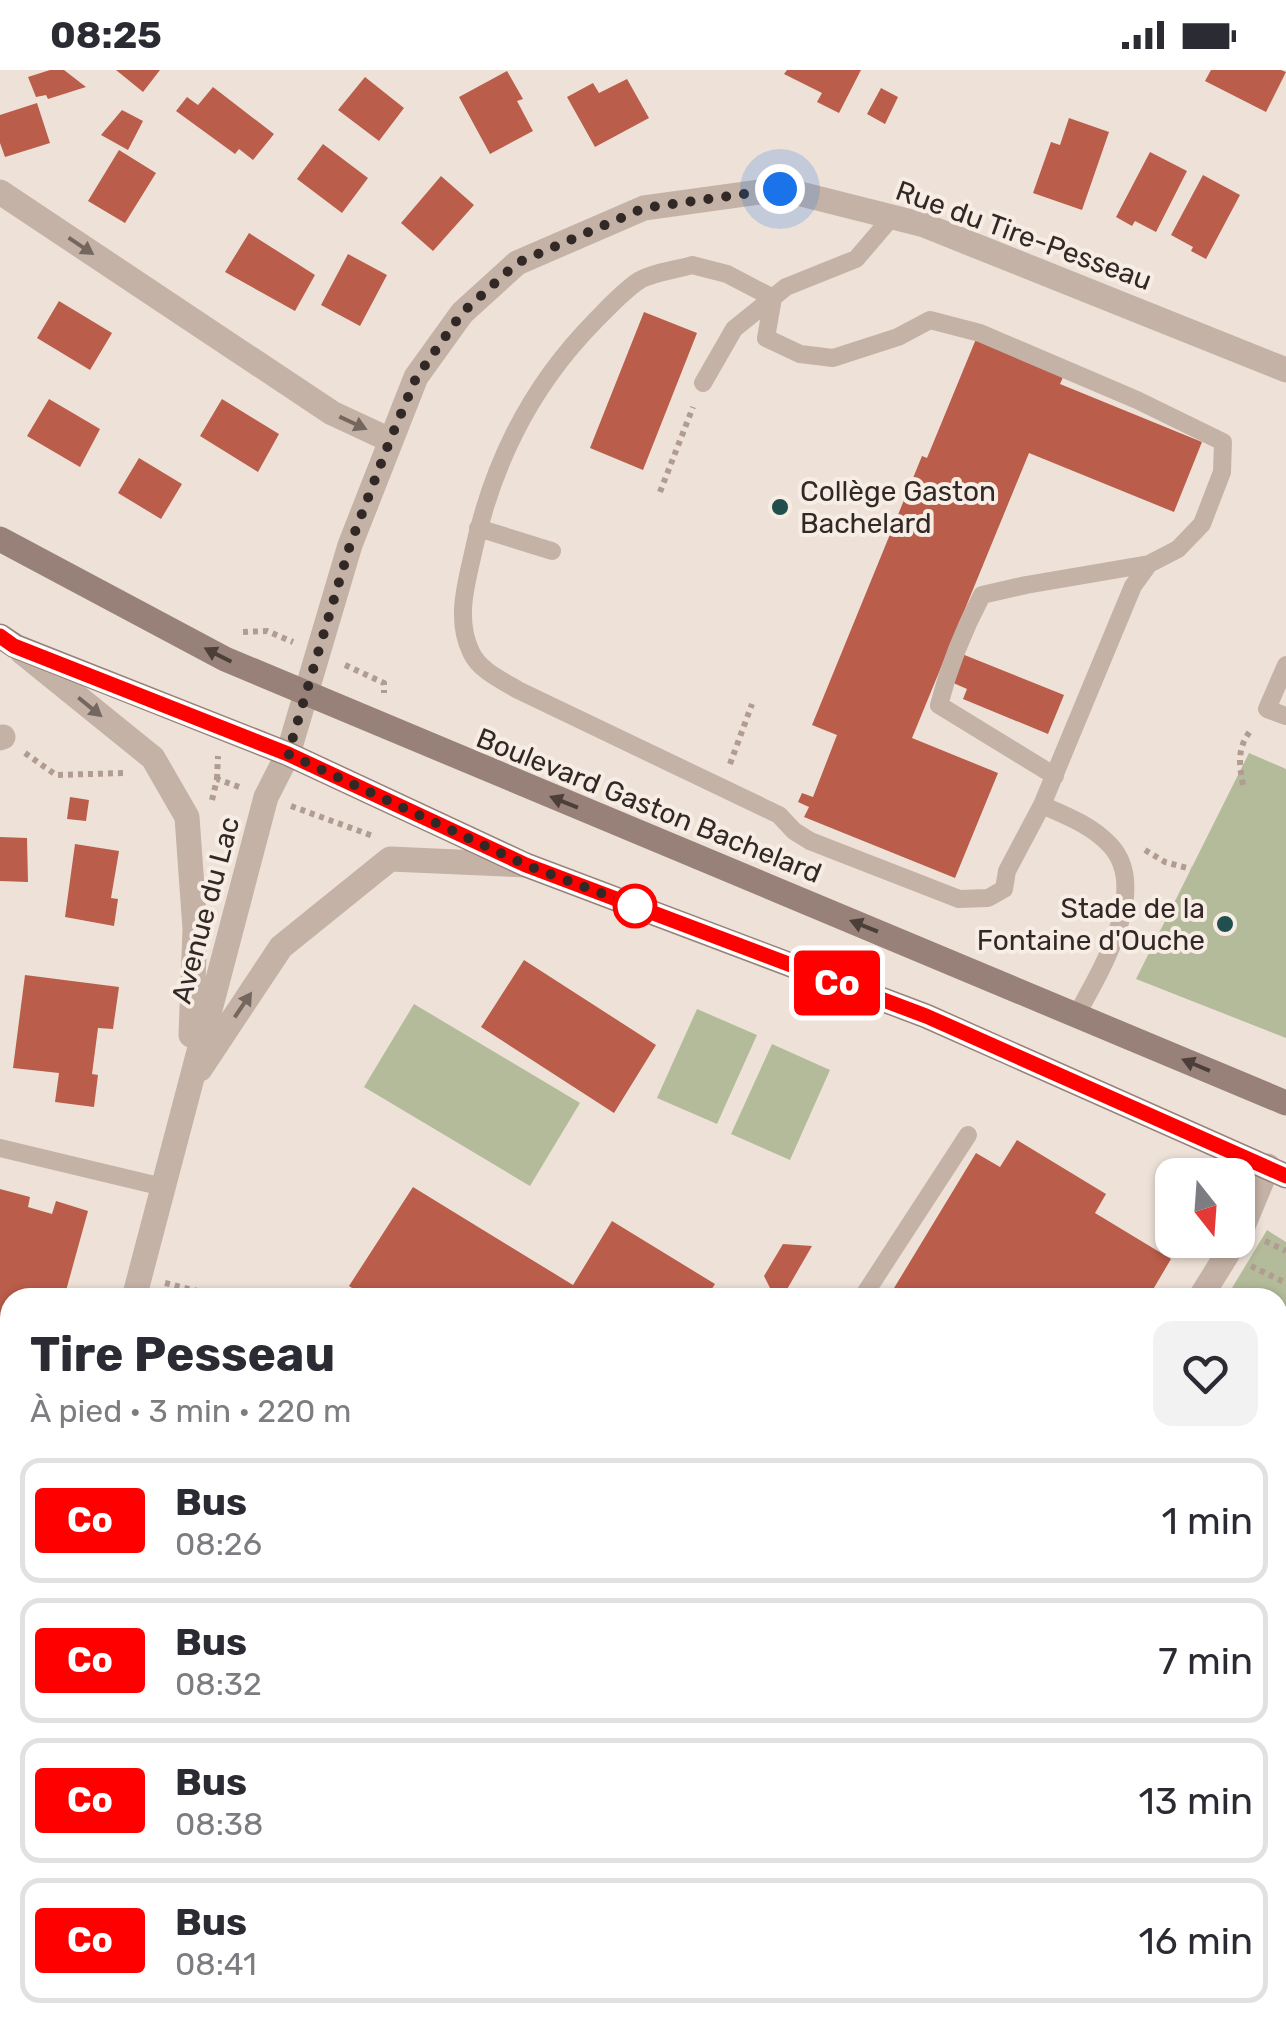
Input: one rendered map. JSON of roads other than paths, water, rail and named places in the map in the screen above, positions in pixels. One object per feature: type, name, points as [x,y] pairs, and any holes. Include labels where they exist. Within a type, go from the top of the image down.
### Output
[{"type":"main road","name":"Boulevard Gaston Bachelard","points":[[0,539],[225,659],[1286,1104]]},
{"type":"main road","points":[[7,641],[288,754],[526,865],[926,1016],[1277,1171]]},
{"type":"street","name":"Rue du Tire-Pesseau","points":[[288,754],[350,545],[416,378],[462,313],[517,263],[644,208],[780,189],[924,225],[1286,370]]},
{"type":"street","points":[[0,192],[332,413],[390,440]]},
{"type":"street","name":"Avenue du Lac","points":[[7,641],[153,758],[187,816],[196,929],[188,1086]]},
{"type":"street","name":"Avenue du Lac","points":[[137,1288],[266,797],[288,754]]},
{"type":"street","name":"Avenue du Lac","points":[[188,1086],[282,947],[390,859],[526,865]]},
{"type":"street","points":[[1255,1208],[1277,1171]]},
{"type":"street","points":[[1206,1288],[1225,1258]]},
{"type":"lane","points":[[703,383],[734,329],[786,287],[856,259],[892,217]]},
{"type":"lane","points":[[773,298],[727,274],[692,265],[641,280],[561,356],[515,426],[488,489],[478,528],[462,602],[464,633],[472,656],[492,675],[778,814],[810,841],[958,899],[988,898],[1004,889],[1007,870],[1042,805],[1133,586],[1149,564]]},
{"type":"lane","points":[[773,298],[766,338],[800,354],[833,358],[865,350],[930,320],[980,333],[1137,400],[1223,442],[1222,472],[1202,524],[1178,549],[1149,564],[1026,584],[982,596],[966,626],[949,666],[939,705],[1054,776]]},
{"type":"lane","points":[[478,528],[552,551]]},
{"type":"lane","points":[[1286,666],[1267,709],[1286,716]]},
{"type":"lane","points":[[1042,805],[1082,822],[1112,848],[1124,876],[1124,909],[1099,974],[1077,1014]]},
{"type":"lane","points":[[869,1288],[968,1135]]},
{"type":"lane","points":[[0,1148],[163,1187]]},
{"type":"place","name":"Collège Gaston Bachelard","points":[[780,507]]},
{"type":"place","name":"Stade de la Fontaine d'Ouche","points":[[1225,924]]}]
